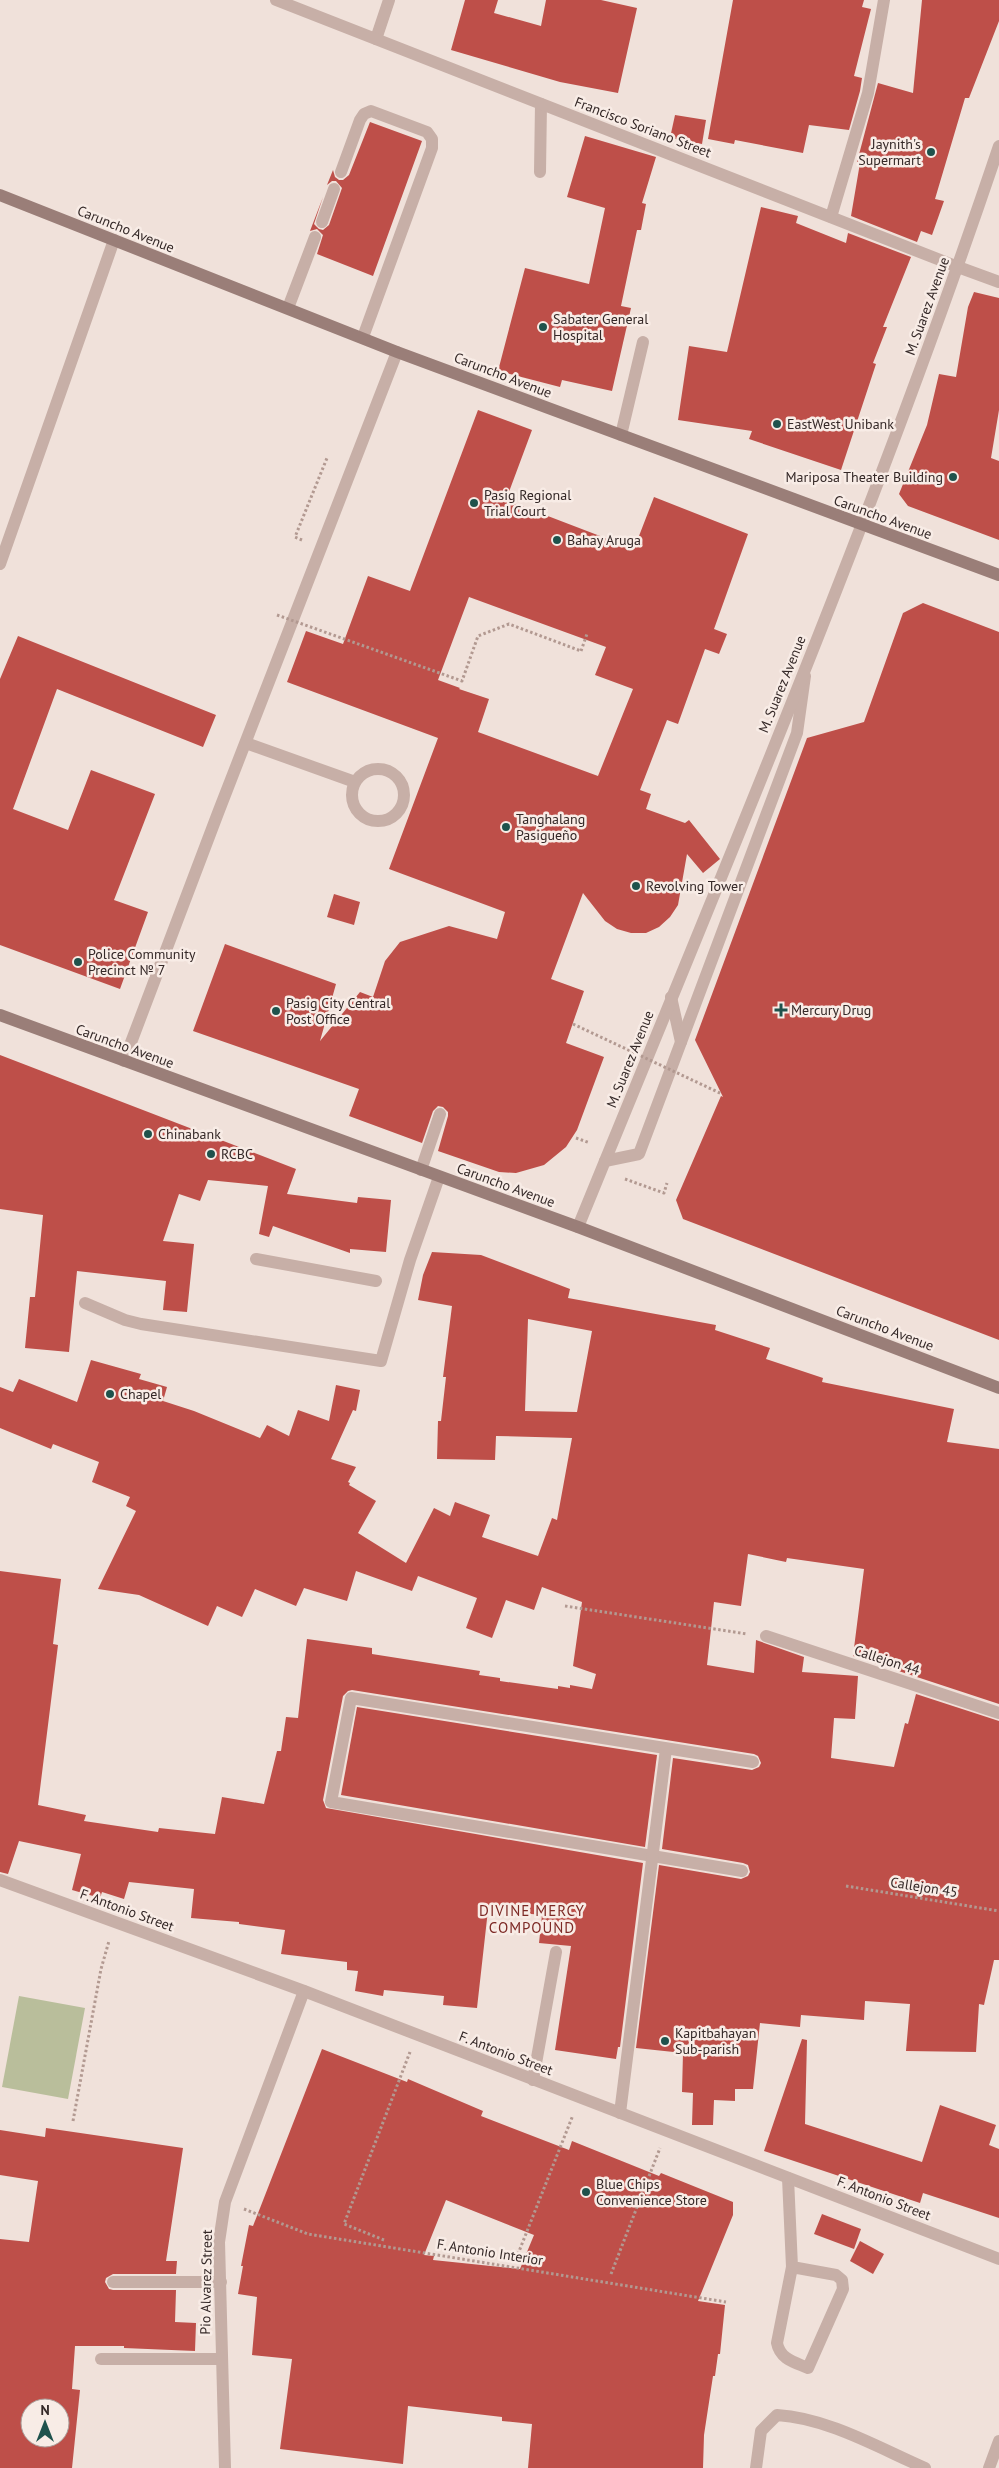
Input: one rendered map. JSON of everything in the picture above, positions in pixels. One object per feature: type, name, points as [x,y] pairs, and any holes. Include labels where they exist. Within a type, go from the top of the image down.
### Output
[{"type":"main road","name":"Caruncho Avenue","points":[[0,195],[398,352],[999,575]]},
{"type":"main road","name":"Caruncho Avenue","points":[[0,1015],[578,1227],[999,1388]]},
{"type":"street","name":"Francisco Soriano Street","points":[[276,0],[999,282]]},
{"type":"street","points":[[376,39],[389,0]]},
{"type":"street","points":[[831,217],[868,93],[884,0]]},
{"type":"street","points":[[540,172],[541,104]]},
{"type":"street","points":[[341,172],[360,120],[364,114],[371,111],[427,132],[432,139],[432,148],[363,338]]},
{"type":"street","name":"M. Suarez Avenue","points":[[578,1227],[861,525],[958,267],[999,146]]},
{"type":"street","points":[[322,222],[334,189]]},
{"type":"street","points":[[288,308],[315,237]]},
{"type":"street","points":[[0,564],[114,240]]},
{"type":"street","points":[[621,435],[643,342]]},
{"type":"street","points":[[124,1062],[398,352]]},
{"type":"street","points":[[603,1166],[639,1154],[797,733],[808,660]]},
{"type":"street","points":[[246,743],[356,782]]},
{"type":"street","points":[[378,768],[388,770],[397,776],[403,784],[405,795],[403,805],[397,814],[388,820],[377,822],[366,818],[357,811],[352,801],[352,790],[356,782],[369,770],[378,768]]},
{"type":"street","points":[[671,997],[681,1042]]},
{"type":"street","points":[[421,1170],[440,1114]]},
{"type":"street","points":[[85,1303],[141,1324],[380,1361],[410,1260],[439,1177]]},
{"type":"street","points":[[256,1259],[376,1281]]},
{"type":"street","name":"Callejon 44","points":[[766,1636],[999,1713]]},
{"type":"street","points":[[742,1871],[331,1802],[352,1698],[753,1762]]},
{"type":"street","points":[[620,2113],[654,1857],[666,1749]]},
{"type":"street","name":"F. Antonio Street","points":[[0,1880],[304,1991],[999,2259]]},
{"type":"street","points":[[533,2080],[556,1952]]},
{"type":"street","name":"Pio Alvarez Street","points":[[225,2468],[220,2359],[221,2282],[219,2242],[224,2202],[304,1991]]},
{"type":"street","points":[[788,2178],[792,2267],[777,2343],[779,2351],[785,2358],[808,2368],[842,2289],[842,2280],[836,2275],[792,2267]]},
{"type":"street","points":[[113,2282],[221,2282]]},
{"type":"street","points":[[101,2359],[220,2359]]},
{"type":"street","points":[[756,2468],[761,2431],[777,2415],[796,2416],[841,2431],[925,2468]]},
{"type":"street","points":[[989,2468],[999,2441]]},
{"type":"path","points":[[307,542],[295,537],[327,458]]},
{"type":"path","points":[[277,615],[462,681],[478,636],[509,624],[581,651],[587,634]]},
{"type":"path","points":[[573,1024],[722,1094]]},
{"type":"path","points":[[603,1166],[664,1193],[667,1184]]},
{"type":"path","points":[[565,1606],[720,1631],[766,1636]]},
{"type":"path","name":"Callejon 45","points":[[846,1886],[999,1911]]},
{"type":"path","points":[[73,2121],[101,1969],[114,1921]]},
{"type":"path","points":[[384,2240],[344,2224],[417,2035]]},
{"type":"path","points":[[516,2259],[564,2138]]},
{"type":"path","points":[[611,2274],[650,2173]]},
{"type":"path","name":"F. Antonio Interior","points":[[254,2213],[308,2234],[726,2302]]},
{"type":"green space","points":[[19,1996],[85,2008],[68,2099],[2,2087]]},
{"type":"building","points":[[465,0],[498,0],[494,13],[541,26],[546,0],[601,0],[637,8],[618,93],[560,82],[451,50]]},
{"type":"building","points":[[733,0],[864,0],[862,7],[871,9],[854,76],[862,78],[849,130],[809,125],[803,153],[735,140],[734,144],[708,139]]},
{"type":"building","points":[[922,0],[999,0],[999,21],[969,98],[965,98],[935,199],[944,201],[932,235],[921,231],[917,242],[851,216],[860,163],[857,162],[878,83],[913,93]]},
{"type":"building","points":[[675,115],[706,120],[702,144],[670,138]]},
{"type":"building","points":[[370,122],[422,141],[373,276],[317,254],[323,235],[317,229],[310,231],[323,197],[314,224],[323,230],[329,225],[342,188],[336,181],[332,181],[327,185],[333,170],[335,177],[339,180],[343,180],[349,175]]},
{"type":"building","points":[[585,136],[656,157],[642,203],[646,204],[641,230],[637,230],[621,306],[631,308],[612,391],[562,380],[560,387],[498,371],[525,268],[589,284],[605,208],[567,197]]},
{"type":"building","points":[[761,207],[798,216],[796,223],[846,243],[848,233],[911,257],[883,327],[887,327],[873,363],[876,364],[841,470],[749,439],[752,431],[678,420],[689,346],[727,352]]},
{"type":"building","points":[[974,292],[999,298],[999,410],[991,458],[999,461],[999,540],[908,506],[899,494],[927,425],[939,374],[956,377],[968,307]]},
{"type":"building","points":[[478,410],[532,430],[506,500],[634,549],[654,497],[748,534],[714,629],[727,634],[719,654],[705,649],[678,724],[667,720],[640,790],[651,794],[646,809],[685,823],[689,820],[720,859],[703,873],[687,854],[678,905],[670,917],[659,927],[646,933],[631,933],[617,929],[605,921],[583,893],[551,979],[584,991],[566,1043],[604,1057],[577,1130],[566,1147],[544,1165],[516,1173],[499,1172],[438,1151],[448,1116],[448,1112],[443,1107],[438,1106],[433,1111],[422,1143],[349,1116],[359,1089],[193,1031],[225,944],[336,984],[320,1041],[360,992],[373,997],[385,961],[400,942],[449,926],[497,939],[505,912],[389,869],[438,738],[287,682],[306,631],[343,644],[368,576],[410,591]],"holes":[[[469,597],[606,647],[595,675],[633,689],[598,776],[478,732],[489,699],[438,680]]]},
{"type":"building","points":[[923,603],[999,632],[999,1340],[683,1219],[676,1200],[721,1096],[723,1097],[695,1040],[807,738],[864,722],[903,613]]},
{"type":"building","points":[[18,636],[216,715],[203,747],[57,689],[13,809],[68,830],[91,770],[155,794],[114,900],[148,912],[120,989],[0,945],[0,679]]},
{"type":"building","points":[[334,894],[360,902],[354,925],[327,917]]},
{"type":"building","points":[[0,1055],[296,1169],[287,1194],[357,1203],[358,1197],[391,1200],[386,1252],[350,1249],[350,1253],[273,1226],[269,1237],[259,1234],[268,1186],[208,1180],[200,1201],[179,1194],[163,1241],[194,1244],[187,1312],[163,1310],[166,1281],[77,1271],[69,1352],[25,1348],[30,1297],[35,1297],[43,1215],[0,1209]]},
{"type":"building","points":[[432,1252],[481,1255],[570,1289],[568,1298],[716,1325],[715,1330],[770,1348],[766,1359],[823,1378],[822,1382],[954,1409],[947,1442],[999,1449],[999,1704],[853,1656],[864,1569],[787,1558],[786,1562],[748,1554],[741,1606],[714,1602],[707,1665],[754,1673],[756,1640],[804,1657],[802,1672],[858,1676],[855,1719],[834,1718],[831,1758],[894,1767],[905,1723],[908,1724],[916,1694],[999,1721],[999,1960],[994,1960],[984,2005],[979,2004],[976,2052],[906,2051],[910,2004],[865,2001],[864,2020],[801,2015],[800,2027],[760,2023],[753,2089],[735,2089],[735,2101],[714,2100],[713,2125],[692,2125],[693,2093],[682,2092],[683,2053],[636,2048],[659,1865],[741,1879],[748,1876],[750,1872],[748,1865],[743,1863],[662,1849],[673,1758],[752,1770],[759,1767],[761,1763],[758,1756],[754,1754],[352,1690],[343,1696],[323,1800],[326,1808],[643,1863],[620,2047],[618,2047],[616,2059],[555,2050],[571,1946],[539,1943],[542,1915],[488,1910],[477,2008],[443,2005],[444,1996],[384,1990],[383,1996],[355,1991],[358,1971],[347,1970],[347,1962],[281,1954],[285,1930],[239,1924],[239,1922],[191,1918],[194,1889],[129,1882],[124,1899],[102,1892],[100,1898],[72,1890],[81,1854],[19,1841],[8,1874],[0,1872],[0,1571],[61,1579],[53,1644],[58,1645],[38,1805],[86,1815],[84,1821],[158,1832],[159,1828],[215,1834],[222,1797],[264,1804],[277,1751],[281,1751],[286,1717],[298,1718],[307,1639],[372,1648],[372,1654],[480,1671],[479,1675],[500,1678],[500,1681],[558,1689],[558,1686],[570,1688],[570,1685],[592,1689],[596,1674],[573,1666],[582,1602],[542,1587],[534,1610],[506,1600],[492,1638],[466,1628],[477,1598],[418,1576],[412,1591],[356,1571],[347,1601],[304,1588],[296,1606],[255,1589],[242,1617],[217,1606],[208,1626],[139,1595],[98,1589],[136,1511],[126,1506],[130,1497],[92,1482],[99,1462],[53,1444],[51,1449],[0,1428],[0,1387],[13,1392],[19,1379],[77,1402],[91,1360],[141,1374],[139,1379],[167,1387],[163,1401],[194,1411],[260,1438],[267,1425],[289,1436],[298,1410],[329,1421],[336,1385],[360,1390],[356,1411],[353,1410],[331,1459],[356,1467],[348,1482],[350,1483],[349,1485],[376,1501],[358,1533],[406,1563],[434,1508],[450,1516],[455,1502],[490,1515],[482,1537],[538,1556],[552,1518],[557,1520],[572,1438],[496,1436],[495,1460],[437,1459],[438,1421],[441,1421],[446,1377],[443,1377],[452,1306],[418,1300],[423,1275]],"holes":[[[528,1319],[592,1331],[577,1412],[525,1411]]]},
{"type":"building","points":[[357,1707],[657,1755],[645,1847],[341,1795]]},
{"type":"building","points":[[802,2039],[807,2040],[805,2124],[922,2162],[940,2105],[996,2125],[989,2145],[999,2149],[999,2218],[923,2193],[920,2203],[764,2151]]},
{"type":"building","points":[[322,2049],[407,2082],[408,2079],[483,2111],[481,2116],[569,2150],[572,2141],[659,2176],[661,2173],[733,2202],[733,2215],[698,2301],[725,2305],[720,2354],[718,2354],[715,2376],[713,2376],[704,2435],[703,2468],[528,2468],[532,2424],[502,2421],[502,2417],[408,2406],[403,2464],[280,2449],[292,2359],[252,2355],[257,2297],[238,2294],[249,2225],[253,2226]],"holes":[[[446,2200],[534,2235],[520,2269],[433,2260],[434,2256],[424,2255]]]},
{"type":"building","points":[[46,2128],[183,2148],[166,2261],[177,2261],[176,2274],[113,2274],[106,2278],[105,2282],[109,2289],[113,2290],[176,2290],[175,2322],[196,2323],[195,2351],[124,2348],[124,2346],[75,2346],[72,2389],[80,2390],[72,2468],[0,2468],[0,2239],[29,2242],[38,2181],[0,2175],[0,2130],[45,2137]]},
{"type":"building","points":[[822,2214],[861,2229],[854,2249],[814,2234]]},
{"type":"building","points":[[860,2241],[884,2254],[873,2274],[850,2261]]},
{"type":"place","name":"Jaynith's Supermart","points":[[931,152]]},
{"type":"place","name":"Sabater General Hospital","points":[[543,327]]},
{"type":"place","name":"EastWest Unibank","points":[[777,424]]},
{"type":"place","name":"Mariposa Theater Building","points":[[953,477]]},
{"type":"place","name":"Pasig Regional Trial Court","points":[[474,503]]},
{"type":"place","name":"Bahay Aruga","points":[[557,540]]},
{"type":"place","name":"Tanghalang Pasigueño","points":[[506,827]]},
{"type":"place","name":"Revolving Tower","points":[[636,886]]},
{"type":"place","name":"Police Community Precinct № 7","points":[[78,962]]},
{"type":"place","name":"Mercury Drug","points":[[781,1010]]},
{"type":"place","name":"Pasig City Central Post Office","points":[[276,1011]]},
{"type":"place","name":"Chinabank","points":[[148,1134]]},
{"type":"place","name":"RCBC","points":[[211,1154]]},
{"type":"place","name":"Chapel","points":[[110,1394]]},
{"type":"place","name":"Kapitbahayan Sub-parish","points":[[665,2041]]},
{"type":"place","name":"Blue Chips Convenience Store","points":[[586,2192]]},
{"type":"district","name":"DIVINE MERCY COMPOUND","points":[[532,1920]]}]
